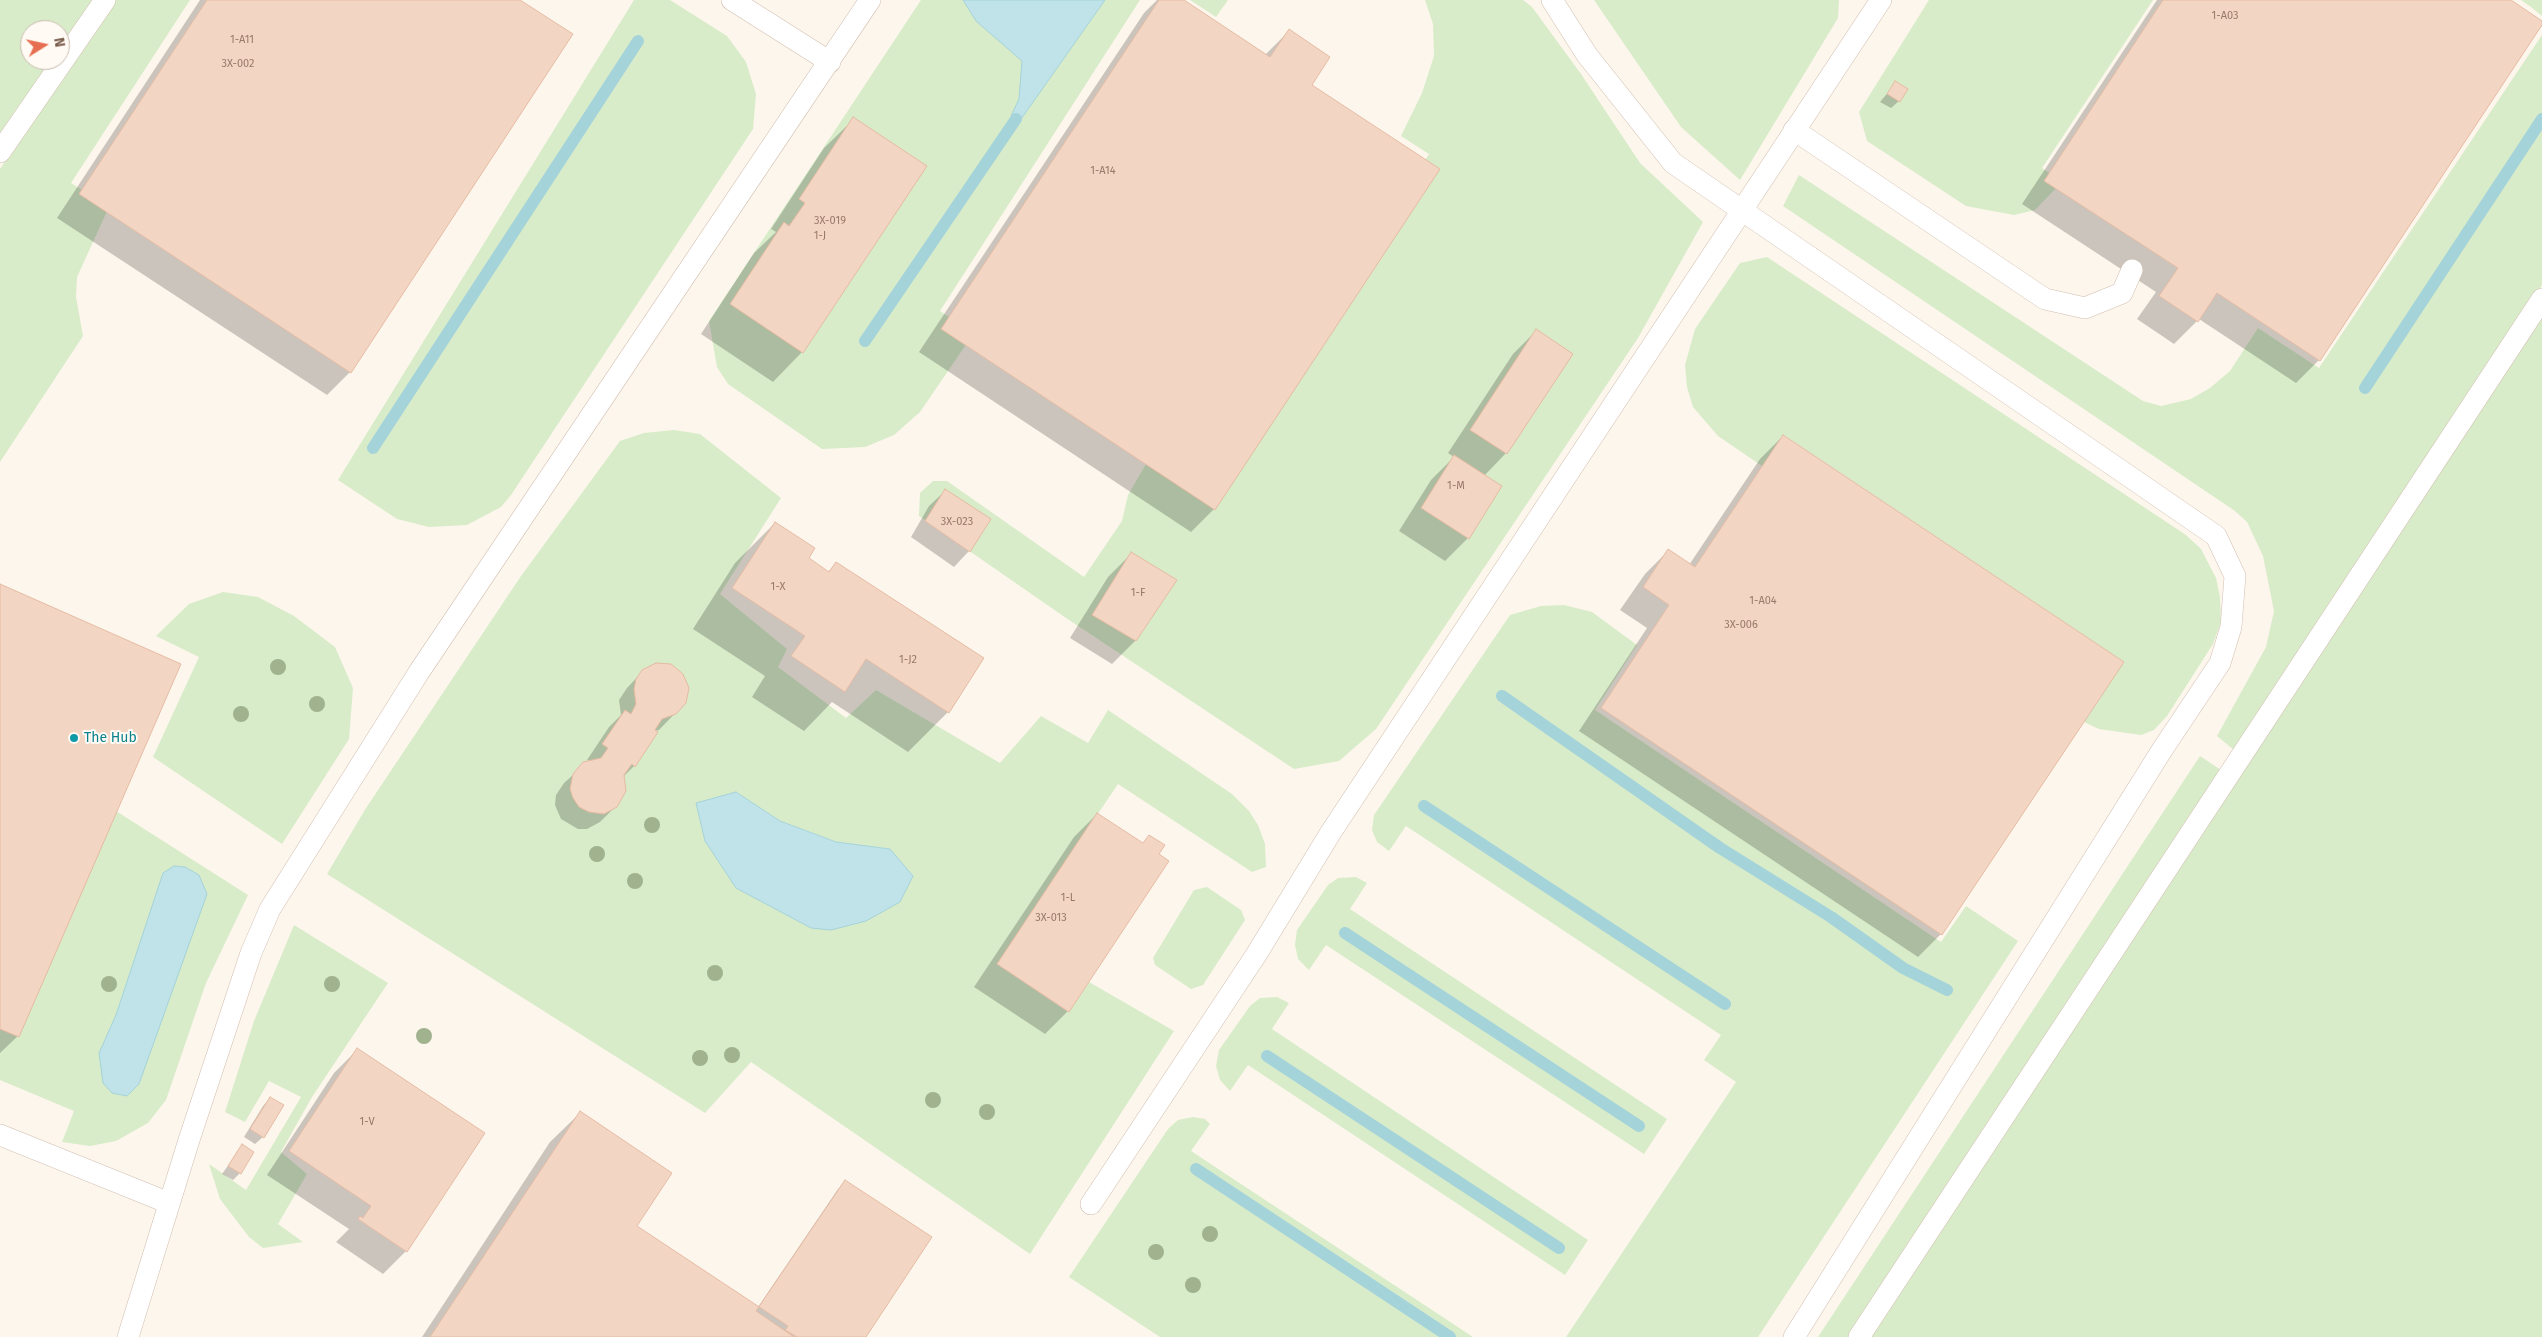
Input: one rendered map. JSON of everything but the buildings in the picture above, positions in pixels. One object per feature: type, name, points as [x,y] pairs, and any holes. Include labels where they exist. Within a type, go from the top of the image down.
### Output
[{"type":"lane","points":[[0,152],[104,0]]},
{"type":"lane","points":[[732,0],[830,62]]},
{"type":"lane","points":[[128,1337],[169,1203],[251,953],[270,909],[419,672],[870,0]]},
{"type":"lane","points":[[1552,0],[1587,55],[1673,162],[2216,536],[2235,576],[2231,627],[2220,662],[2162,750],[1794,1337]]},
{"type":"lane","points":[[1091,1204],[1256,955],[1331,832],[1881,0]]},
{"type":"lane","points":[[1794,130],[2045,299],[2085,308],[2122,293],[2132,270]]},
{"type":"lane","points":[[1859,1337],[2542,299]]},
{"type":"lane","points":[[0,1135],[169,1203]]},
{"type":"green space","points":[[0,0],[92,0],[70,33],[70,20],[20,20],[20,70],[45,70],[0,136]]},
{"type":"green space","points":[[114,0],[190,0],[71,183],[109,207],[77,277],[76,297],[83,336],[0,462],[0,169],[67,70],[70,70],[70,65]]},
{"type":"green space","points":[[634,0],[670,0],[727,36],[746,62],[756,94],[753,129],[511,495],[501,507],[467,525],[429,527],[397,519],[338,480]]},
{"type":"green space","points":[[921,0],[1140,0],[940,311],[974,333],[920,412],[894,435],[865,447],[822,449],[728,384],[717,367],[709,321]]},
{"type":"green space","points":[[1190,0],[1228,0],[1216,17]]},
{"type":"green space","points":[[1425,0],[1523,0],[1532,7],[1581,74],[1640,163],[1703,222],[1638,338],[1376,729],[1339,761],[1294,769],[1066,618],[919,516],[920,493],[933,481],[947,481],[1084,577],[1122,521],[1128,495],[1154,450],[1214,488],[1429,154],[1401,136],[1422,93],[1434,56],[1433,24]]},
{"type":"green space","points":[[1594,0],[1839,0],[1838,18],[1740,180],[1681,127]]},
{"type":"green space","points":[[1929,0],[2153,0],[2042,168],[2062,182],[2035,210],[2014,215],[1966,206],[1867,141],[1859,112]]},
{"type":"green space","points":[[2521,0],[2542,0],[2542,16],[2531,7]]},
{"type":"green space","points":[[2542,35],[2542,285],[2234,750],[2217,736],[2266,647],[2274,611],[2263,556],[2247,522],[2235,511],[1783,206],[1799,175],[2143,401],[2161,406],[2191,399],[2210,388],[2230,371],[2258,328],[2319,368]]},
{"type":"green space","points":[[1767,257],[2186,535],[2201,549],[2216,578],[2220,597],[2221,622],[2213,644],[2167,716],[2154,730],[2141,735],[2099,729],[2084,722],[2123,662],[1783,435],[1762,466],[1718,436],[1693,407],[1687,387],[1685,365],[1695,329],[1740,263]]},
{"type":"green space","points":[[2542,311],[2542,1337],[1869,1337]]},
{"type":"green space","points":[[674,430],[700,434],[781,498],[720,594],[787,649],[778,667],[846,718],[876,690],[1000,763],[1041,716],[1088,743],[1108,710],[1232,794],[1249,811],[1258,825],[1265,844],[1266,867],[1252,872],[1118,784],[997,964],[1068,1012],[1089,982],[1174,1031],[1030,1254],[751,1062],[705,1113],[327,874],[366,808],[521,576],[620,441],[644,433]],"holes":[[[736,792],[780,821],[836,842],[890,849],[705,841]]]},
{"type":"green space","points":[[223,592],[258,597],[294,616],[335,647],[353,688],[349,739],[282,844],[153,757],[199,657],[156,636],[189,604]]},
{"type":"green space","points":[[1564,605],[1592,612],[1637,645],[1595,710],[1941,942],[1966,906],[2018,941],[1758,1337],[1566,1337],[1736,1082],[1704,1060],[1721,1035],[1406,826],[1389,851],[1377,842],[1372,830],[1374,815],[1510,615],[1541,606]]},
{"type":"green space","points":[[2200,756],[2221,770],[1850,1337],[1818,1337]]},
{"type":"green space","points":[[116,811],[248,895],[206,983],[166,1100],[148,1123],[116,1141],[90,1146],[62,1142],[74,1111],[0,1080],[0,1029]]},
{"type":"green space","points":[[1356,877],[1367,883],[1350,909],[1667,1119],[1644,1154],[1326,945],[1309,970],[1298,959],[1295,945],[1297,930],[1328,885],[1338,878]]},
{"type":"green space","points":[[1207,887],[1241,910],[1245,920],[1203,985],[1191,989],[1155,965],[1153,958],[1194,890]]},
{"type":"green space","points":[[294,925],[388,983],[312,1097],[281,1152],[307,1174],[278,1224],[303,1242],[263,1248],[249,1237],[220,1199],[209,1164],[246,1190],[301,1097],[269,1081],[245,1122],[225,1112],[254,1021]]},
{"type":"green space","points":[[1277,997],[1289,1003],[1272,1029],[1588,1240],[1565,1275],[1248,1065],[1230,1091],[1220,1080],[1216,1066],[1219,1050],[1250,1006],[1260,998]]},
{"type":"green space","points":[[1193,1117],[1205,1119],[1210,1124],[1191,1151],[1473,1337],[1160,1337],[1069,1277],[1168,1129],[1178,1120]]},
{"type":"water","points":[[963,0],[1105,0],[1019,122],[1011,116],[1019,99],[1022,61],[976,21]]},
{"type":"water","points":[[736,792],[780,821],[836,842],[890,849],[913,876],[900,902],[866,921],[831,930],[811,928],[736,888],[705,841],[696,803]]},
{"type":"water","points":[[174,866],[185,867],[199,875],[207,894],[139,1084],[127,1096],[112,1093],[103,1083],[99,1053],[116,1015],[163,873]]},
{"type":"waterway","points":[[373,448],[638,41]]},
{"type":"waterway","points":[[865,341],[1016,119]]},
{"type":"waterway","points":[[2365,388],[2542,119]]},
{"type":"waterway","points":[[1502,696],[1720,848],[1831,917],[1903,968],[1947,990]]},
{"type":"waterway","points":[[1424,806],[1725,1004]]},
{"type":"waterway","points":[[1345,933],[1639,1126]]},
{"type":"waterway","points":[[1267,1056],[1559,1248]]},
{"type":"waterway","points":[[1196,1169],[1450,1337]]},
{"type":"place","name":"The Hub","points":[[74,738]]}]
